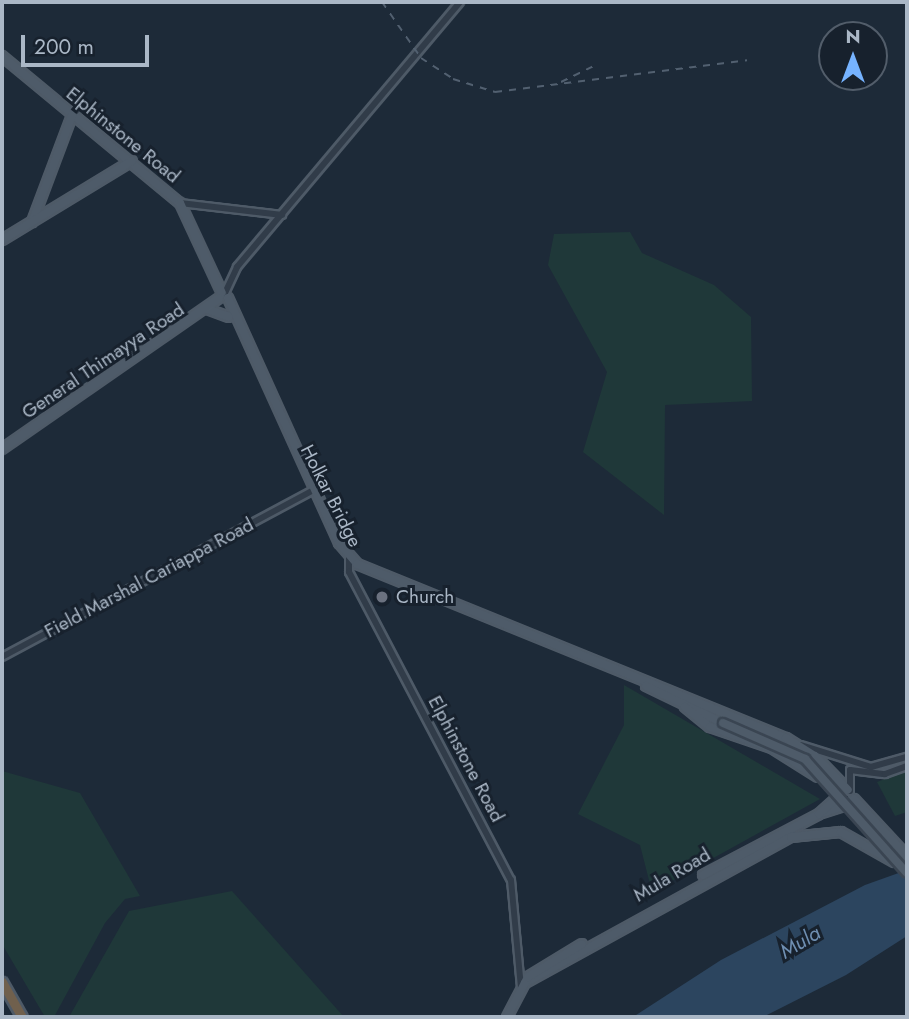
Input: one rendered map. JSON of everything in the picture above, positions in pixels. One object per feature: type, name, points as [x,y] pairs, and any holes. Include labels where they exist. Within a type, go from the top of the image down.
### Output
[{"type":"highway","points":[[2,982],[22,1017]]},
{"type":"highway","points":[[2,995],[15,1017]]},
{"type":"main road","name":"Elphinstone Road","points":[[2,56],[180,203],[313,493],[348,559],[373,574],[800,745]]},
{"type":"main road","points":[[32,222],[73,113]]},
{"type":"main road","points":[[2,240],[132,161]]},
{"type":"main road","name":"General Thimayya Road","points":[[2,449],[223,296]]},
{"type":"main road","name":"Holkar Bridge","points":[[223,296],[229,317],[313,493]]},
{"type":"main road","points":[[208,307],[229,317]]},
{"type":"main road","name":"Holkar Bridge","points":[[348,559],[371,578],[680,701],[805,759],[907,872]]},
{"type":"main road","points":[[680,701],[710,727],[793,759],[844,806]]},
{"type":"main road","points":[[800,745],[850,793],[907,856]]},
{"type":"main road","points":[[819,814],[844,806],[850,793]]},
{"type":"main road","name":"Mula Road","points":[[523,985],[571,953],[819,814],[837,797],[850,793]]},
{"type":"main road","points":[[720,869],[791,837],[835,831],[865,841],[907,872]]},
{"type":"main road","points":[[507,1017],[523,985]]},
{"type":"street","points":[[223,296],[236,267],[460,2]]},
{"type":"street","points":[[180,203],[282,215]]},
{"type":"street","name":"Field Marshal Cariappa Road","points":[[2,657],[313,493]]},
{"type":"street","name":"Elphinstone Road","points":[[348,559],[511,880],[523,985]]},
{"type":"street","points":[[800,745],[871,767],[907,757]]},
{"type":"street","points":[[850,793],[850,770],[885,774],[907,766]]},
{"type":"green space","points":[[630,232],[642,253],[714,285],[751,317],[752,401],[665,405],[664,515],[583,452],[607,372],[548,265],[554,234]]},
{"type":"green space","points":[[624,685],[820,799],[652,892],[640,845],[578,814],[624,725]]},
{"type":"green space","points":[[907,770],[907,812],[895,816],[877,782]]},
{"type":"green space","points":[[2,771],[80,793],[140,896],[125,899],[105,923],[54,1017],[45,1017],[2,944]]},
{"type":"green space","points":[[232,891],[344,1017],[69,1017],[129,911]]},
{"type":"water","name":"Mula","points":[[907,870],[907,936],[846,975],[763,1017],[633,1017],[721,960],[865,885]]},
{"type":"railway","points":[[382,2],[421,58],[453,79],[495,92],[747,60]]},
{"type":"railway","points":[[561,82],[596,65]]},
{"type":"place","name":"Church","points":[[382,597]]}]
